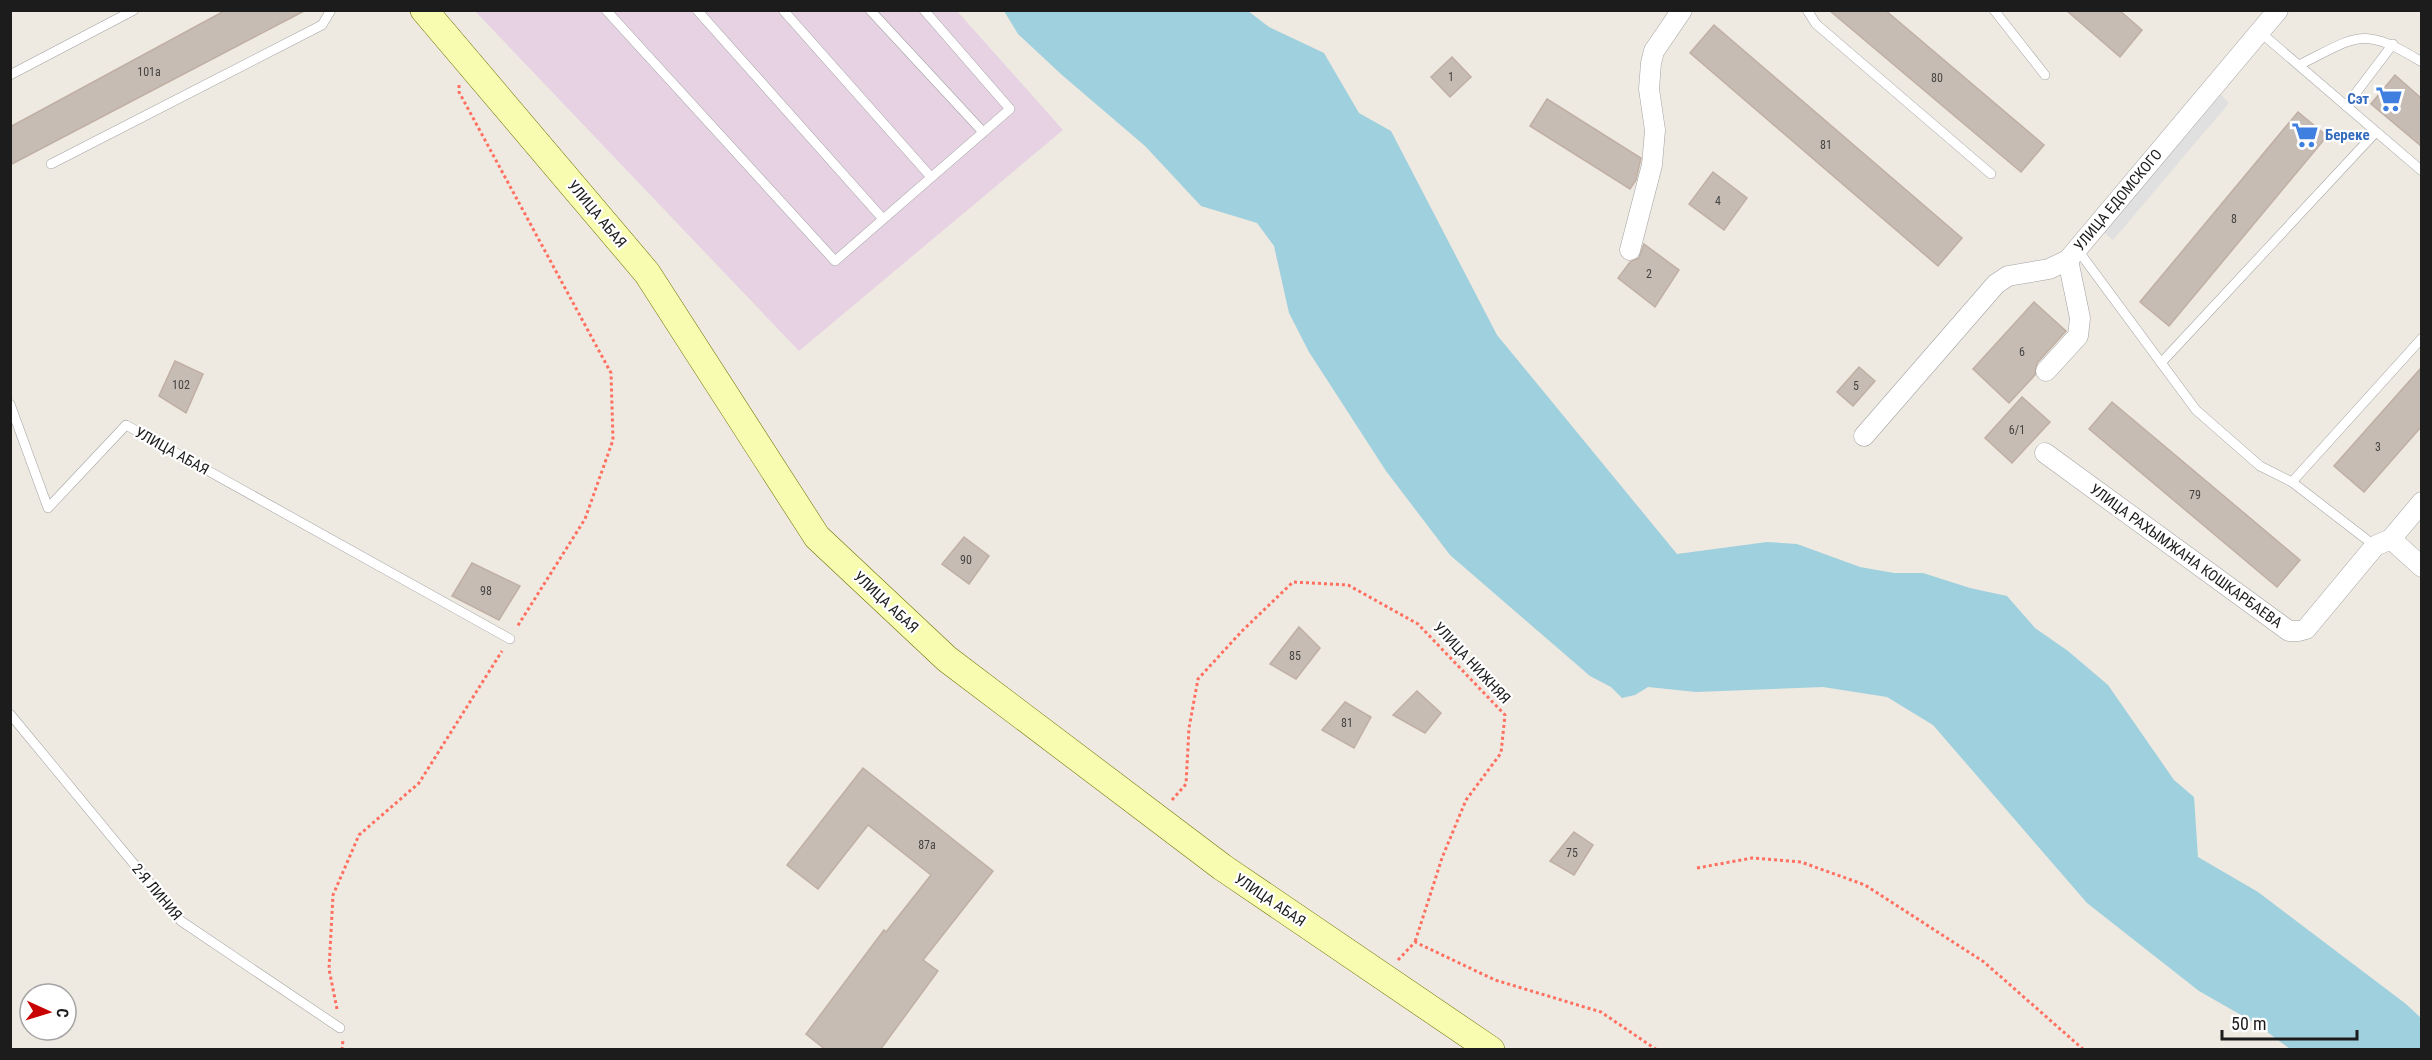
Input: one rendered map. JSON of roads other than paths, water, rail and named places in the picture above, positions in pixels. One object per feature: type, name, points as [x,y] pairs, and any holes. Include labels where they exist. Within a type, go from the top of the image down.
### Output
[{"type":"street","name":"УЛИЦА АБАЯ","points":[[424,10],[647,273],[818,537],[947,659],[1222,867],[1491,1050]]},
{"type":"street","points":[[1630,249],[1652,165],[1655,130],[1648,89],[1651,63],[1654,51],[1682,10]]},
{"type":"street","name":"УЛИЦА ЕДОМСКОГО","points":[[1864,436],[1996,284],[2008,276],[2049,269],[2073,255],[2278,10]]},
{"type":"street","points":[[2046,371],[2078,336],[2080,318],[2073,255]]},
{"type":"street","name":"УЛИЦА РАХЫМЖАНА КОШКАРБАЕВА","points":[[2045,453],[2289,631],[2298,632],[2306,629],[2421,502]]},
{"type":"street","points":[[2383,542],[2421,567]]},
{"type":"lane","points":[[10,75],[134,10]]},
{"type":"lane","points":[[51,164],[322,25],[331,10]]},
{"type":"lane","points":[[606,10],[835,261],[1010,109],[924,10]]},
{"type":"lane","points":[[697,10],[883,219]]},
{"type":"lane","points":[[783,10],[931,177]]},
{"type":"lane","points":[[870,10],[984,132]]},
{"type":"lane","points":[[1807,10],[1816,24],[1991,174]]},
{"type":"lane","points":[[1994,10],[2044,75]]},
{"type":"lane","points":[[2260,32],[2421,171]]},
{"type":"lane","points":[[2299,65],[2351,39],[2370,36],[2393,44],[2421,62]]},
{"type":"lane","points":[[2346,106],[2393,44]]},
{"type":"lane","points":[[2162,363],[2376,132]]},
{"type":"lane","points":[[2073,255],[2162,363],[2196,410],[2260,466],[2292,482],[2383,542]]},
{"type":"lane","points":[[2292,482],[2421,338]]},
{"type":"lane","name":"УЛИЦА АБАЯ","points":[[10,404],[48,508],[126,425],[510,639]]},
{"type":"lane","name":"2-Я ЛИНИЯ","points":[[10,714],[181,921],[340,1028]]},
{"type":"water","points":[[1004,11],[1248,11],[1269,27],[1324,53],[1359,113],[1391,131],[1497,335],[1677,554],[1767,542],[1797,544],[1860,567],[1894,573],[1923,573],[1970,588],[2007,596],[2035,628],[2068,651],[2108,685],[2174,780],[2194,797],[2198,857],[2258,892],[2406,1004],[2421,1018],[2421,1049],[2290,1049],[2255,1023],[2199,991],[2087,903],[1933,725],[1887,697],[1823,687],[1696,692],[1648,687],[1635,695],[1622,698],[1611,687],[1590,676],[1450,555],[1386,471],[1309,352],[1289,313],[1274,246],[1257,223],[1201,206],[1145,146],[1018,34]]},
{"type":"place","name":"Сэт","points":[[2389,99]]},
{"type":"place","name":"Береке","points":[[2305,135]]}]
